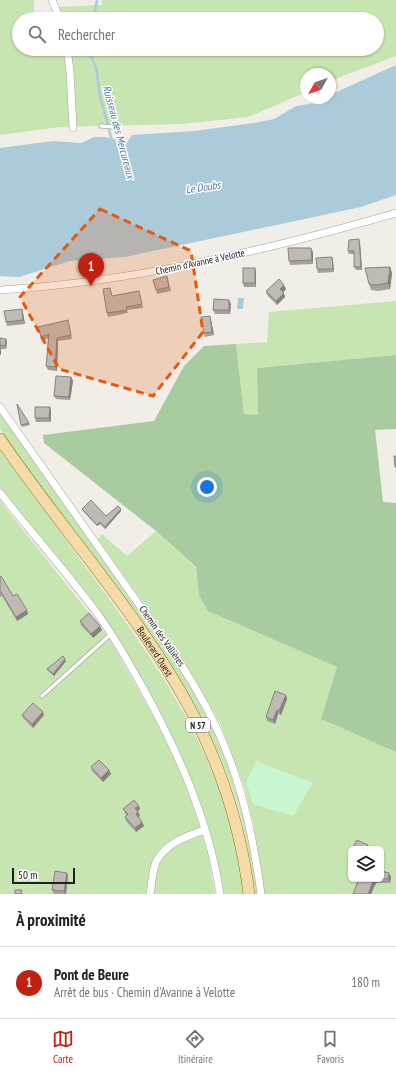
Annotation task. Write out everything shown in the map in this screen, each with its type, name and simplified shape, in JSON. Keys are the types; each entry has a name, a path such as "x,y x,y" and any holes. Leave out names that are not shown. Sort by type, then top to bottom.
{"main road":[{"name":"Boulevard Ouest","path":"0,440 149,643 189,708 214,759 231,807 240,841 249,894"}],"street":[{"path":"52,0 57,12"},
{"path":"68,56 73,128"},
{"name":"Chemin d'Avanne à Velotte","path":"0,290 137,275 247,252 396,213"},
{"name":"Chemin des Vallières","path":"0,407 178,660 204,702 224,742 243,797 254,843 261,894"},
{"path":"0,493 97,614 111,634 156,712 175,750 194,797 217,874 220,894"},
{"path":"150,894 157,861 165,851 187,836 204,830"}],"lane":[{"path":"101,126 114,127"},
{"path":"42,696 111,634"}],"highlighted area":[{"path":"100,209 191,251 203,332 153,396 59,369 20,297"}],"green space":[{"path":"0,0 34,0 34,12 12,12 12,56 384,56 384,12 59,12 57,7 102,5 102,0 396,0 396,56 336,79 336,68 300,68 300,95 248,117 182,124 60,127 0,135"},
{"path":"396,301 396,355 257,368 258,415 244,414 236,344 267,342 269,312"},
{"path":"236,344 244,414 258,415 257,368 396,355 396,429 375,430 383,502 396,503 396,752 321,719 337,667 208,611 199,595 196,567 156,531 44,443 43,435 154,421 184,366 204,346"},
{"path":"0,412 191,685 221,741 240,799 254,858 258,894 255,894 249,853 236,798 210,736 185,689 157,644 30,473 0,429"},
{"path":"0,450 147,653 192,728 210,767 226,808 237,850 243,894 224,894 209,829 188,772 157,706 114,631 0,487"},
{"path":"0,501 109,638 167,741 187,787 208,852 215,894 0,894"},
{"path":"156,531 196,568 199,595 209,611 337,667 321,719 396,752 396,894 264,894 254,826 243,783 220,723 179,654 98,539 102,534 127,556"},
{"path":"256,761 313,783 293,816 253,804 246,782"}],"water":[{"name":"Le Doubs","path":"396,65 396,195 361,207 125,257 70,261 19,277 0,276 0,148 53,141 81,143 94,137 105,137 127,142 132,135 194,131 254,123 274,119 296,106 309,104 336,104 336,92"},
{"path":"238,298 244,298 243,309 237,309"}],"building":[{"path":"359,239 361,267 354,267 354,251 348,251 349,240"},
{"path":"288,248 311,248 312,260 289,261"},
{"path":"332,257 333,269 317,269 316,258"},
{"path":"390,267 388,283 376,285 369,284 365,268"},
{"path":"243,268 255,268 255,283 243,283"},
{"path":"167,276 169,287 156,290 153,280"},
{"path":"279,279 284,285 280,289 284,293 276,301 266,291"},
{"path":"110,288 112,296 139,291 142,304 126,307 127,310 107,313 103,289"},
{"path":"214,299 229,300 229,310 213,310"},
{"path":"22,309 23,320 6,322 4,311"},
{"path":"210,316 212,332 204,333 201,317"},
{"path":"68,320 71,335 57,338 55,367 46,366 49,334 41,337 38,327"},
{"path":"0,338 6,339 5,346 0,345"},
{"path":"56,376 71,377 69,397 54,396"},
{"path":"17,404 29,423 21,425"},
{"path":"35,407 50,407 49,418 35,418"},
{"path":"394,456 396,456 396,467 395,467"},
{"path":"91,500 106,516 118,506 121,509 105,527 100,522 97,525 82,509"},
{"path":"1,576 13,596 17,594 27,610 16,617 0,592"},
{"path":"89,613 100,626 91,634 80,621"},
{"path":"63,656 65,659 53,674 47,669"},
{"path":"275,691 286,695 273,720 266,717"},
{"path":"33,703 43,712 32,724 22,715"},
{"path":"99,760 109,770 101,778 91,767"},
{"path":"134,800 139,806 135,808 138,812 136,814 142,822 135,828 125,817 128,814 123,809"},
{"path":"357,840 368,845 368,846 354,846"},
{"path":"55,871 67,873 64,891 52,890"},
{"path":"384,872 389,873 388,879 384,879"},
{"path":"358,882 373,882 368,894 353,894"},
{"path":"15,890 22,890 21,894 15,894"}],"waterway":[{"name":"Ruisseau des Mercureaux","path":"95,12 97,0"},
{"name":"Ruisseau des Mercureaux","path":"90,56 96,67 100,96 112,141"}],"place":[{"name":"Pont de Beure","path":"91,286"}]}
